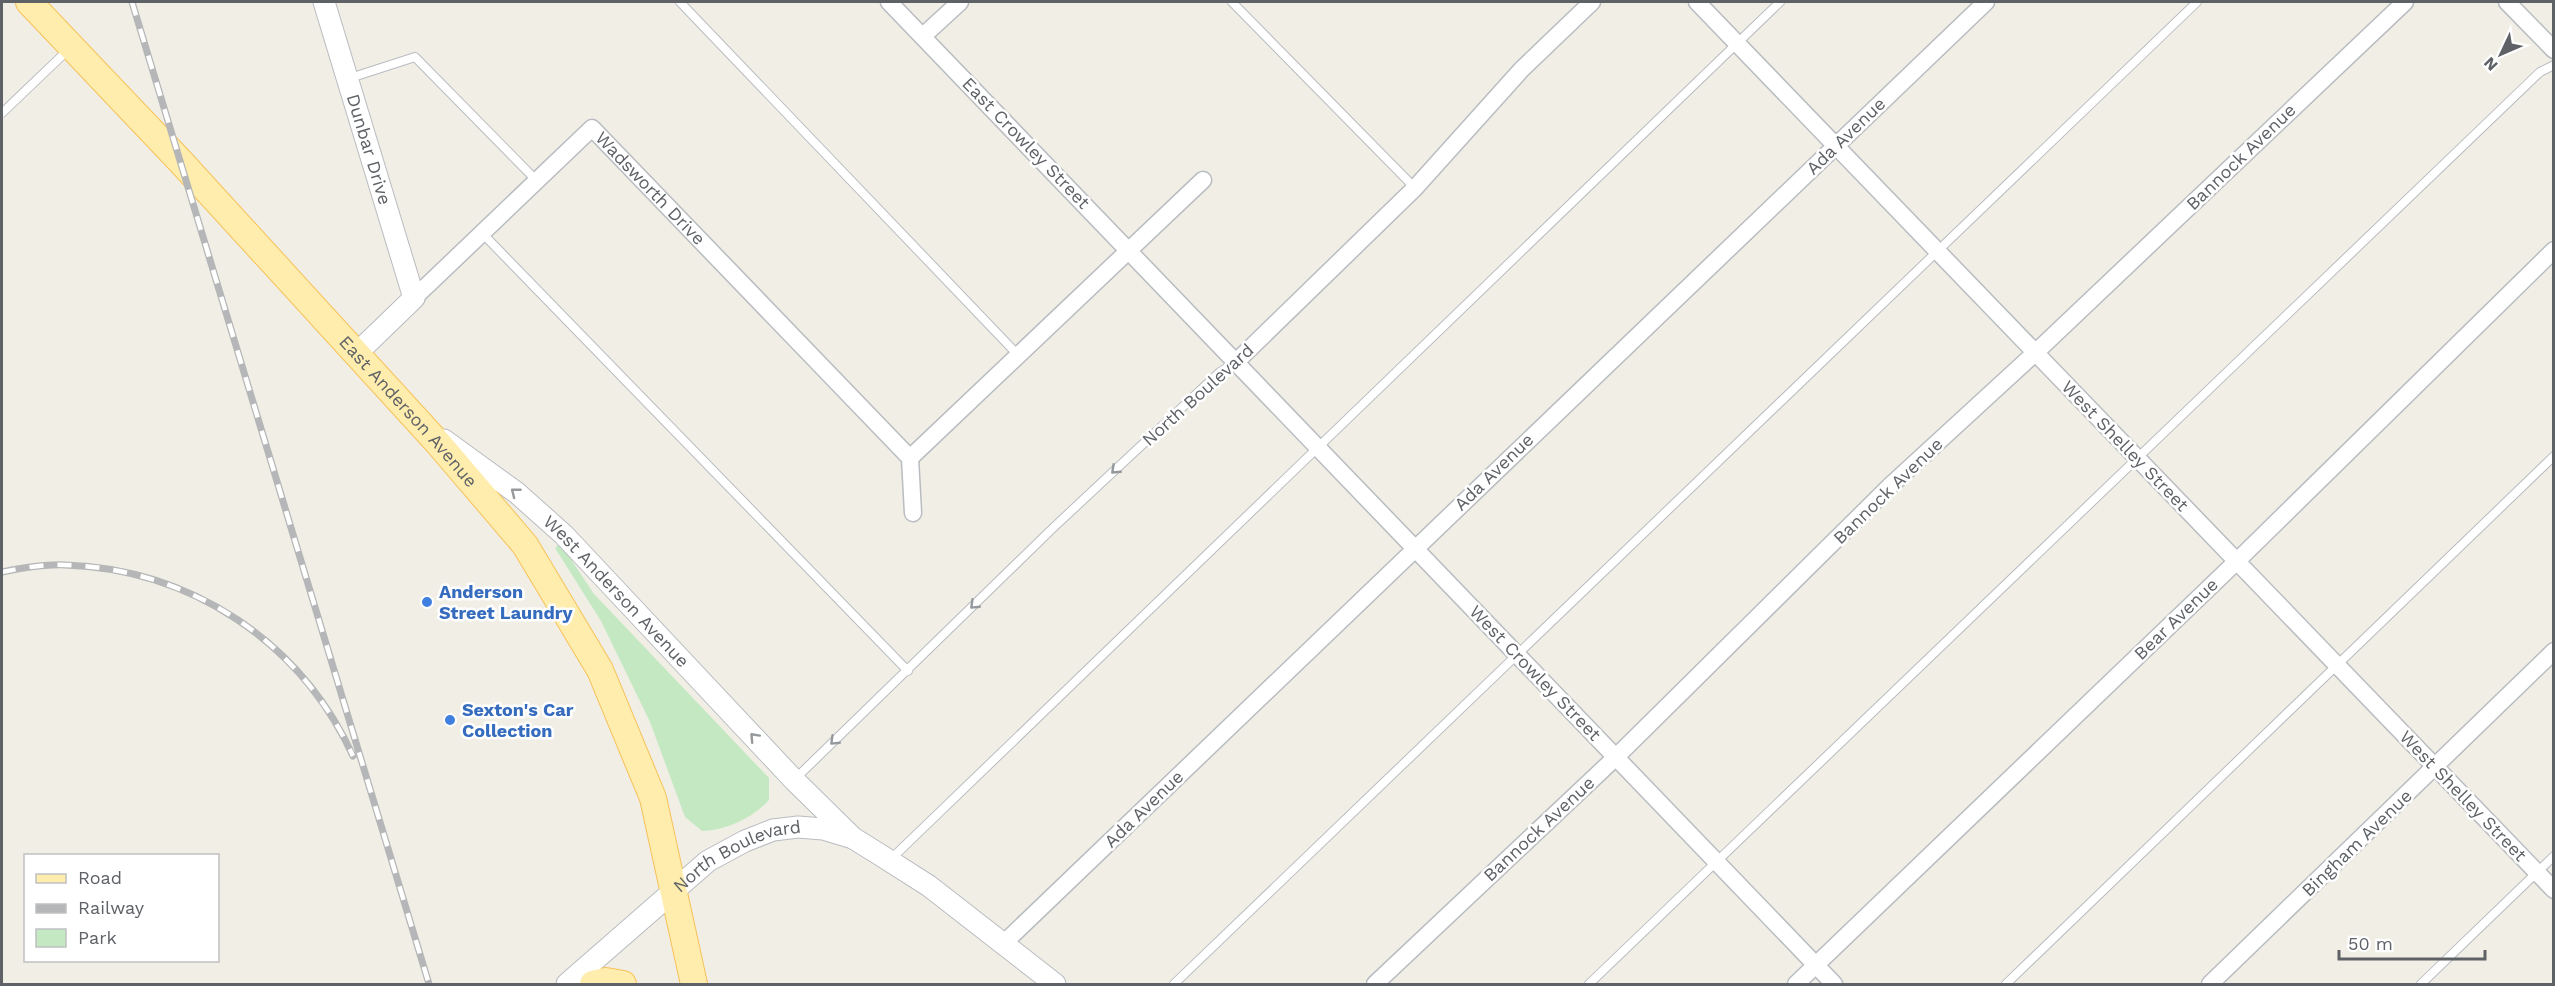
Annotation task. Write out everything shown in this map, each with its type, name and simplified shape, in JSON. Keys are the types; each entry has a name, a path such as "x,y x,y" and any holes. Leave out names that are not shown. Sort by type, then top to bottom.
{"main road":[{"name":"East Anderson Avenue","path":"30,2 181,162 419,422 525,545 600,670 653,798 694,984"},
{"path":"594,984 606,981 623,984"}],"street":[{"name":"Dunbar Drive","path":"324,2 414,298"},
{"name":"East Crowley Street","path":"889,2 1237,361"},
{"path":"923,36 960,2"},
{"name":"North Boulevard","path":"1237,361 1415,188 1521,70 1592,2"},
{"name":"West Shelley Street","path":"1697,2 2553,890"},
{"name":"Ada Avenue","path":"1004,943 1986,2"},
{"name":"Bannock Avenue","path":"1375,984 1616,757 1890,486 2035,353 2405,2"},
{"path":"2507,2 2553,50"},
{"name":"Wadsworth Drive","path":"356,355 592,128 910,458"},
{"path":"913,513 910,458 1203,180"},
{"name":"Bear Avenue","path":"1796,984 2237,561 2553,250"},
{"name":"West Crowley Street","path":"1237,361 1834,984"},
{"name":"West Anderson Avenue","path":"419,422 516,493 564,535 794,780 853,838"},
{"name":"Bingham Avenue","path":"2210,984 2553,651"},
{"name":"North Boulevard","path":"567,984 708,861 744,841 773,830 798,827 823,829 853,838 929,886 1004,943"},
{"path":"1004,943 1055,984"}],"lane":[{"path":"680,2 1020,356"},
{"path":"1232,2 1415,188"},
{"path":"889,860 1780,2"},
{"path":"1174,984 2197,2"},
{"path":"2,113 71,46"},
{"path":"347,79 415,57 537,181"},
{"path":"1589,984 2540,72 2553,64"},
{"path":"482,233 908,671"},
{"name":"North Boulevard","path":"794,780 1115,470 1220,372 1237,361"},
{"path":"2006,984 2553,456"},
{"path":"2421,984 2553,856"}],"green space":[{"path":"560,543 594,594 769,778 769,800 756,812 730,826 702,831 685,817 650,722 601,621 555,548"}],"railway":[{"path":"132,2 429,984"},
{"path":"2,572 57,565 111,570 156,580 198,597 237,619 272,647 304,679 331,715 353,756"}],"place":[{"name":"Anderson Street Laundry","path":"427,602"},
{"name":"Sexton's Car Collection","path":"450,720"}]}
